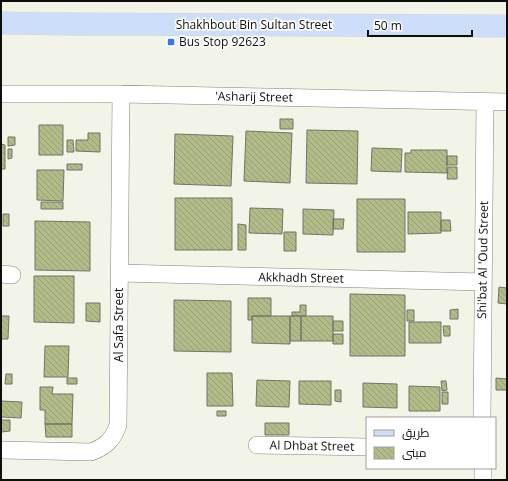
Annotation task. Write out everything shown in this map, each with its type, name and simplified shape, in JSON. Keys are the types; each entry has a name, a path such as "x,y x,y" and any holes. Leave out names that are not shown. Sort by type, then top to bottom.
{"main road":[{"name":"Shakhbout Bin Sultan Street","path":"1,23 507,26"}],"street":[{"name":"'Asharij Street","path":"1,94 121,94 507,102"},
{"name":"Al Safa Street","path":"1,450 91,452 106,446 116,433 119,417 121,94"},
{"name":"Shi'bat Al 'Oud Street","path":"482,417 485,102"},
{"name":"Akkhadh Street","path":"119,273 483,282"},
{"name":"Al Dhbat Street","path":"257,445 366,448"},
{"path":"482,469 483,480"}],"building":[{"path":"280,119 293,119 293,129 280,129"},
{"path":"39,125 63,125 63,155 39,155"},
{"path":"307,130 358,131 357,184 306,183"},
{"path":"246,131 292,133 290,183 244,181"},
{"path":"88,133 100,133 100,152 76,151 76,140 88,140"},
{"path":"175,134 233,136 231,186 174,184"},
{"path":"8,137 15,137 15,145 8,146"},
{"path":"67,140 73,140 74,152 67,152"},
{"path":"1,144 5,145 5,169 1,169"},
{"path":"372,148 402,149 401,172 371,171"},
{"path":"8,149 12,149 12,158 8,159"},
{"path":"411,150 447,150 447,173 405,172 405,153 411,153"},
{"path":"447,156 457,156 457,165 447,165"},
{"path":"67,164 82,164 82,170 67,170"},
{"path":"448,167 457,167 457,179 447,179"},
{"path":"37,170 64,170 63,201 37,200"},
{"path":"175,198 232,198 232,250 175,250"},
{"path":"357,199 405,199 405,252 357,252"},
{"path":"41,202 63,202 63,209 41,209"},
{"path":"250,208 283,209 282,234 249,233"},
{"path":"303,209 334,210 333,235 303,234"},
{"path":"408,212 441,212 441,233 408,234"},
{"path":"3,214 9,214 9,226 3,226"},
{"path":"333,219 344,219 343,229 333,229"},
{"path":"441,220 450,220 451,231 441,231"},
{"path":"35,221 90,222 90,271 35,270"},
{"path":"238,224 246,225 246,250 238,250"},
{"path":"284,232 296,232 296,251 284,251"},
{"path":"34,276 74,276 74,323 34,322"},
{"path":"499,287 507,288 507,304 498,303"},
{"path":"350,294 405,295 405,356 350,356"},
{"path":"248,298 271,298 271,316 252,316 252,320 248,320"},
{"path":"174,300 231,301 231,352 174,351"},
{"path":"86,303 100,303 100,322 86,321"},
{"path":"300,305 306,305 306,316 292,316 292,312 300,312"},
{"path":"458,309 458,319 450,319 450,310"},
{"path":"407,310 414,310 414,321 407,321"},
{"path":"1,316 9,316 8,339 1,339"},
{"path":"252,316 290,316 290,344 252,343"},
{"path":"290,316 301,316 301,341 290,341"},
{"path":"301,316 333,316 333,341 301,341"},
{"path":"333,321 343,321 343,331 333,331"},
{"path":"409,322 441,322 441,343 409,343"},
{"path":"443,326 450,326 450,336 444,336"},
{"path":"333,334 343,334 343,344 333,344"},
{"path":"45,346 69,346 68,377 44,377"},
{"path":"207,373 232,373 233,406 207,406"},
{"path":"6,374 12,374 12,384 5,384"},
{"path":"67,378 77,378 77,384 67,384"},
{"path":"496,378 507,379 507,390 496,390"},
{"path":"257,380 290,381 289,407 256,406"},
{"path":"299,381 331,381 331,405 299,404"},
{"path":"441,381 446,381 447,390 442,391"},
{"path":"363,383 397,384 397,408 363,407"},
{"path":"409,386 440,387 440,411 409,411"},
{"path":"40,387 53,387 52,394 73,394 72,424 45,424 45,410 40,410"},
{"path":"335,390 341,390 341,402 335,401"},
{"path":"442,392 448,392 448,404 442,404"},
{"path":"1,401 22,402 21,418 1,417"},
{"path":"217,411 226,411 226,416 217,416"},
{"path":"1,420 10,420 10,431 1,432"},
{"path":"265,423 289,423 289,435 265,435"},
{"path":"45,424 72,424 72,437 46,437"}],"place":[{"name":"Bus Stop 92623","path":"171,42"}]}
